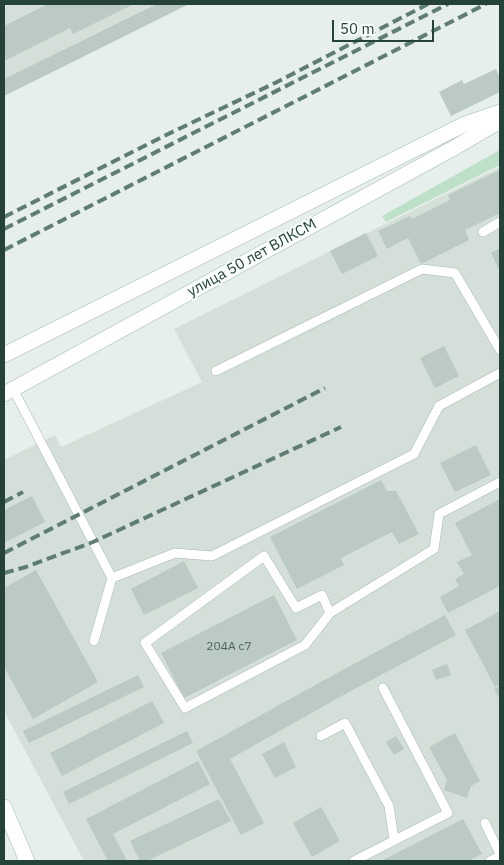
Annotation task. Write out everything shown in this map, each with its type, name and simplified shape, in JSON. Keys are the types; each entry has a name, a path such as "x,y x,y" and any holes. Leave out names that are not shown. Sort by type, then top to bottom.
{"street":[{"path":"4,355 464,124 500,112"},
{"name":"улица 50 лет ВЛКСМ","path":"8,392 500,121"},
{"path":"4,807 27,861"}],"lane":[{"path":"482,232 500,222"},
{"path":"216,371 422,268 455,273 500,350"},
{"path":"112,578 175,553 212,556 414,454 439,406 500,373"},
{"path":"8,392 112,578 94,641"},
{"path":"330,613 322,595 296,608 264,556 145,643 185,708 305,644 330,613 434,549 439,514 500,482"},
{"path":"354,861 448,813 383,688"},
{"path":"321,736 346,723 389,806 394,839"},
{"path":"485,823 500,855 490,861"}],"shaded area":[{"path":"10,4 189,4 4,96 4,7"},
{"path":"500,167 500,861 84,861 4,711 4,460 55,435 61,447 202,382 174,329"}],"green space":[{"path":"500,150 500,165 386,222 382,216"}],"building":[{"path":"48,4 134,4 73,34 70,28 4,61 4,26"},
{"path":"157,4 189,4 4,96 4,79"},
{"path":"496,69 500,78 500,92 451,116 439,92 462,80 464,84"},
{"path":"500,170 500,213 465,230 469,240 421,264 408,238 387,249 378,231 410,216 412,219 450,200 448,195"},
{"path":"366,233 378,256 342,274 330,251"},
{"path":"500,248 500,272 491,253"},
{"path":"444,346 459,376 435,388 420,358"},
{"path":"476,445 491,475 455,492 440,463"},
{"path":"381,480 387,491 396,491 419,534 399,544 392,532 341,558 344,565 297,589 270,537"},
{"path":"32,496 45,522 4,543 4,510"},
{"path":"500,499 500,586 448,613 440,597 459,586 455,579 464,574 457,562 472,555 455,523"},
{"path":"184,561 198,588 144,615 131,589"},
{"path":"36,570 98,682 33,719 4,667 4,588"},
{"path":"274,595 297,640 184,698 161,653"},
{"path":"500,611 500,684 495,687 465,630"},
{"path":"445,615 456,635 347,693 230,759 264,823 241,835 196,751"},
{"path":"447,664 451,675 436,680 432,670"},
{"path":"138,675 144,687 29,743 23,731"},
{"path":"500,686 500,700 494,689"},
{"path":"152,701 164,723 62,776 50,753"},
{"path":"187,731 193,743 69,804 63,792"},
{"path":"455,733 480,781 471,786 467,798 444,790 447,780 429,747"},
{"path":"396,736 404,749 394,755 386,742"},
{"path":"284,742 296,767 275,778 262,754"},
{"path":"198,761 210,784 113,834 127,861 108,861 86,819"},
{"path":"219,799 231,821 147,861 140,861 130,841"},
{"path":"321,807 340,841 312,857 293,823"},
{"path":"463,819 482,854 468,861 381,861"}],"railway":[{"path":"4,217 164,136 277,82 428,4"},
{"path":"4,229 448,4"},
{"path":"4,250 486,4"},
{"path":"4,553 325,388"},
{"path":"4,573 26,567 93,542 341,427"},
{"path":"4,502 23,492"}]}
